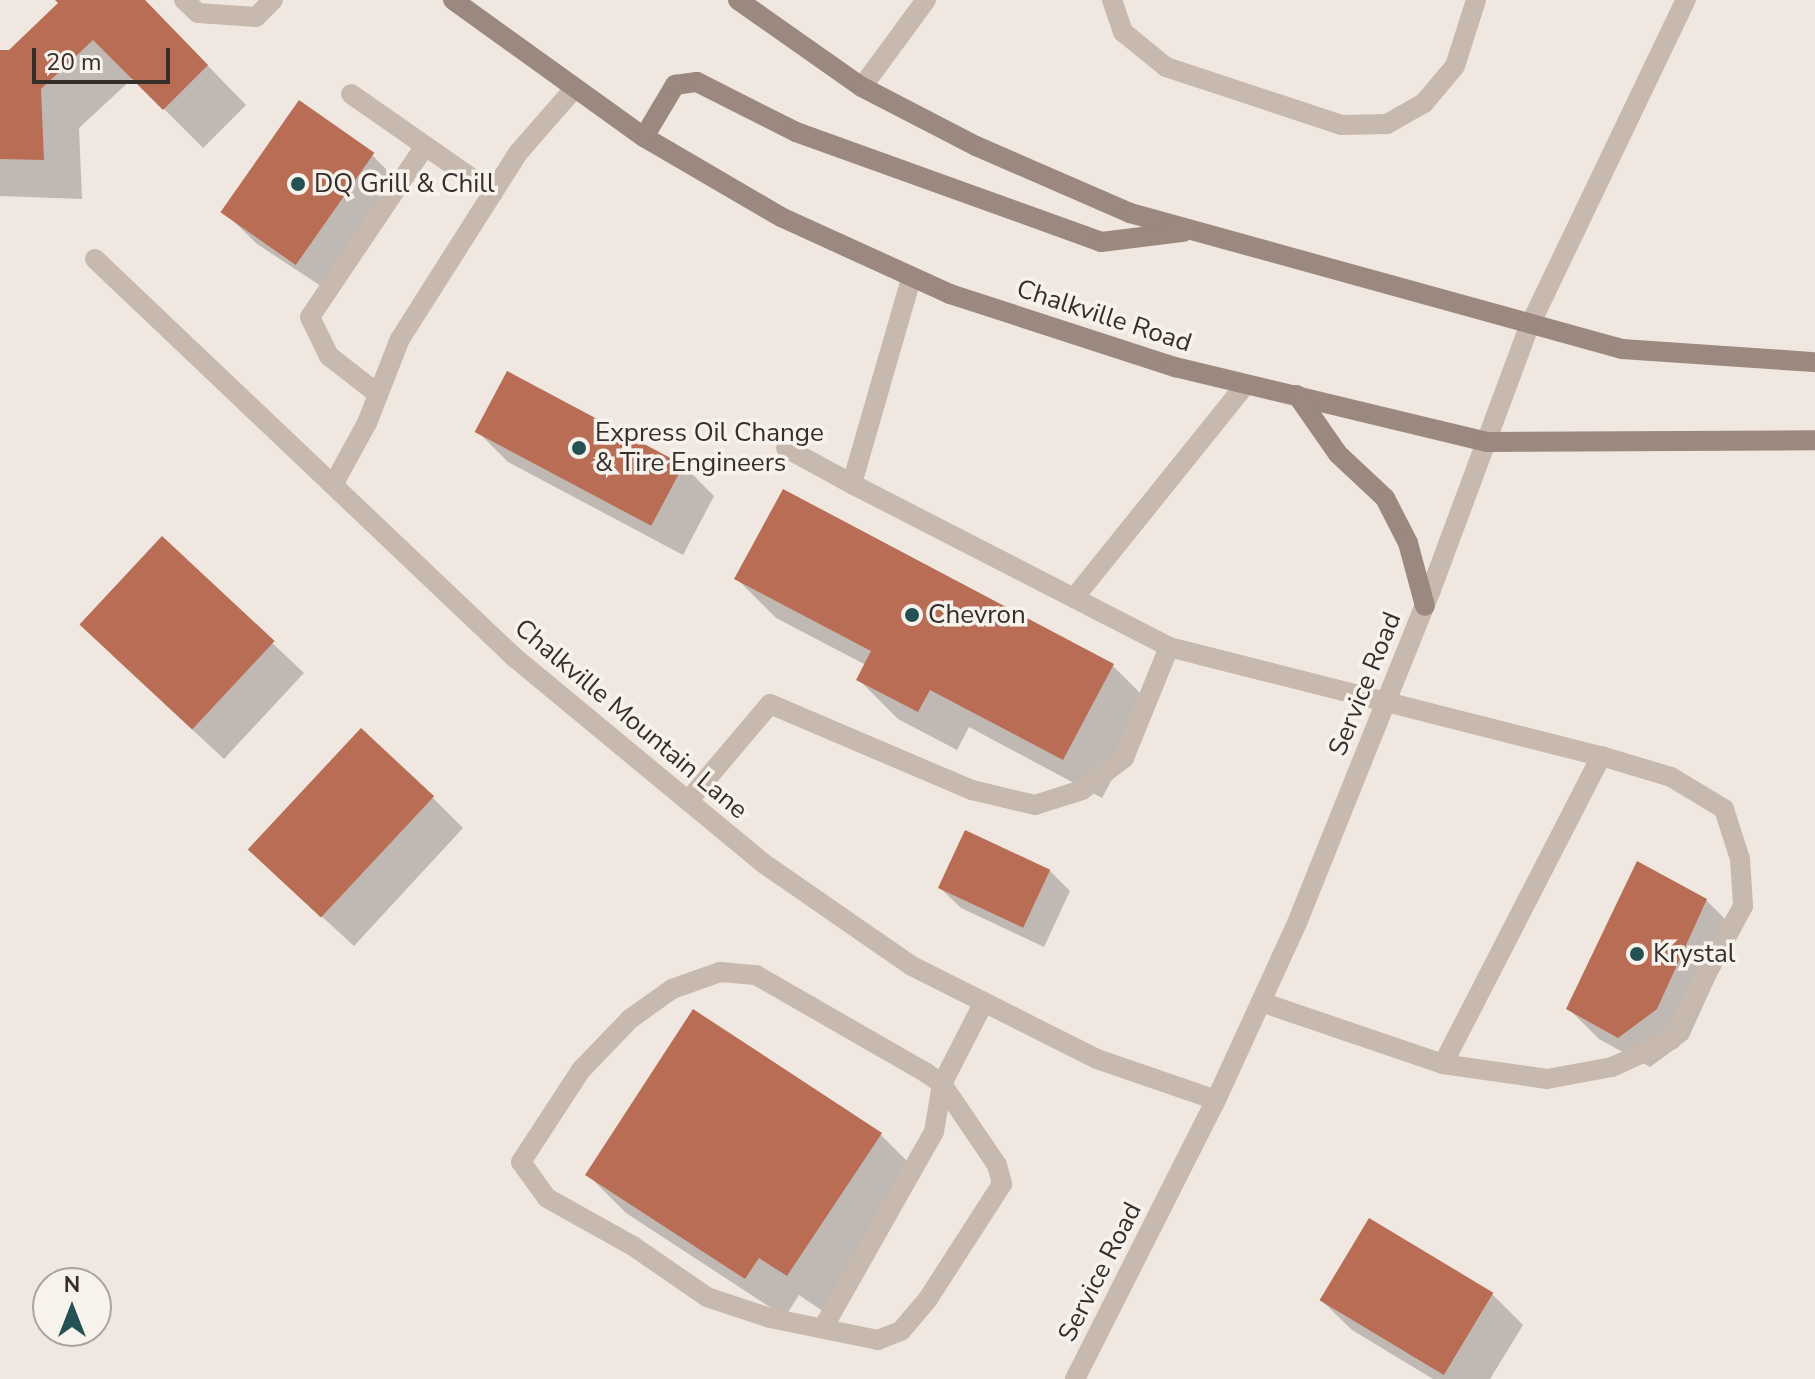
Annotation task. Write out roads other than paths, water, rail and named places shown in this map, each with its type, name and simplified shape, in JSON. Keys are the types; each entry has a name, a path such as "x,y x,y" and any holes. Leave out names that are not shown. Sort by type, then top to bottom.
{"main road":[{"name":"Chalkville Road","path":"453,0 573,90 644,137 781,217 911,279 1175,367 1487,442 1815,440"},
{"path":"738,0 862,87 976,146 1116,207 1529,327 1622,349 1815,362"},
{"path":"644,137 675,85 697,82 796,132 1101,242 1191,231"},
{"path":"1297,395 1338,454 1385,498 1408,543 1425,606"}],"street":[{"path":"184,0 198,13 256,17 273,0"},
{"path":"862,87 926,0"},
{"path":"1112,0 1123,32 1166,67 1341,125 1387,124 1424,103 1455,66 1476,0"},
{"name":"Service Road","path":"1075,1379 1216,1100 1261,1002 1425,606 1529,327 1686,0"},
{"path":"333,485 378,394 400,339 518,153 573,90"},
{"path":"351,94 423,149 493,193"},
{"path":"378,394 329,356 310,317 423,149"},
{"name":"Chalkville Mountain Lane","path":"95,259 514,657 763,863 912,966 1097,1059 1216,1100"},
{"path":"852,484 911,279"},
{"path":"1074,598 1245,385"},
{"path":"786,448 1169,647 1385,704 1601,756 1671,777 1724,809 1740,859 1743,906 1671,1040 1612,1067 1547,1079 1443,1064 1261,1002"},
{"path":"688,801 770,704 972,790 1035,805 1082,790 1124,758 1169,647"},
{"path":"1443,1064 1601,756"},
{"path":"720,972 756,975 942,1084 997,1165 1002,1184 928,1299 901,1331 878,1340 770,1318 707,1297 633,1246 547,1198 521,1162 581,1070 630,1019 672,989 720,972"},
{"path":"823,1328 934,1132 942,1084 984,1002"}],"place":[{"name":"DQ Grill & Chill","path":"298,184"},
{"name":"Express Oil Change & Tire Engineers","path":"579,448"},
{"name":"Chevron","path":"912,615"},
{"name":"Krystal","path":"1637,954"}]}
